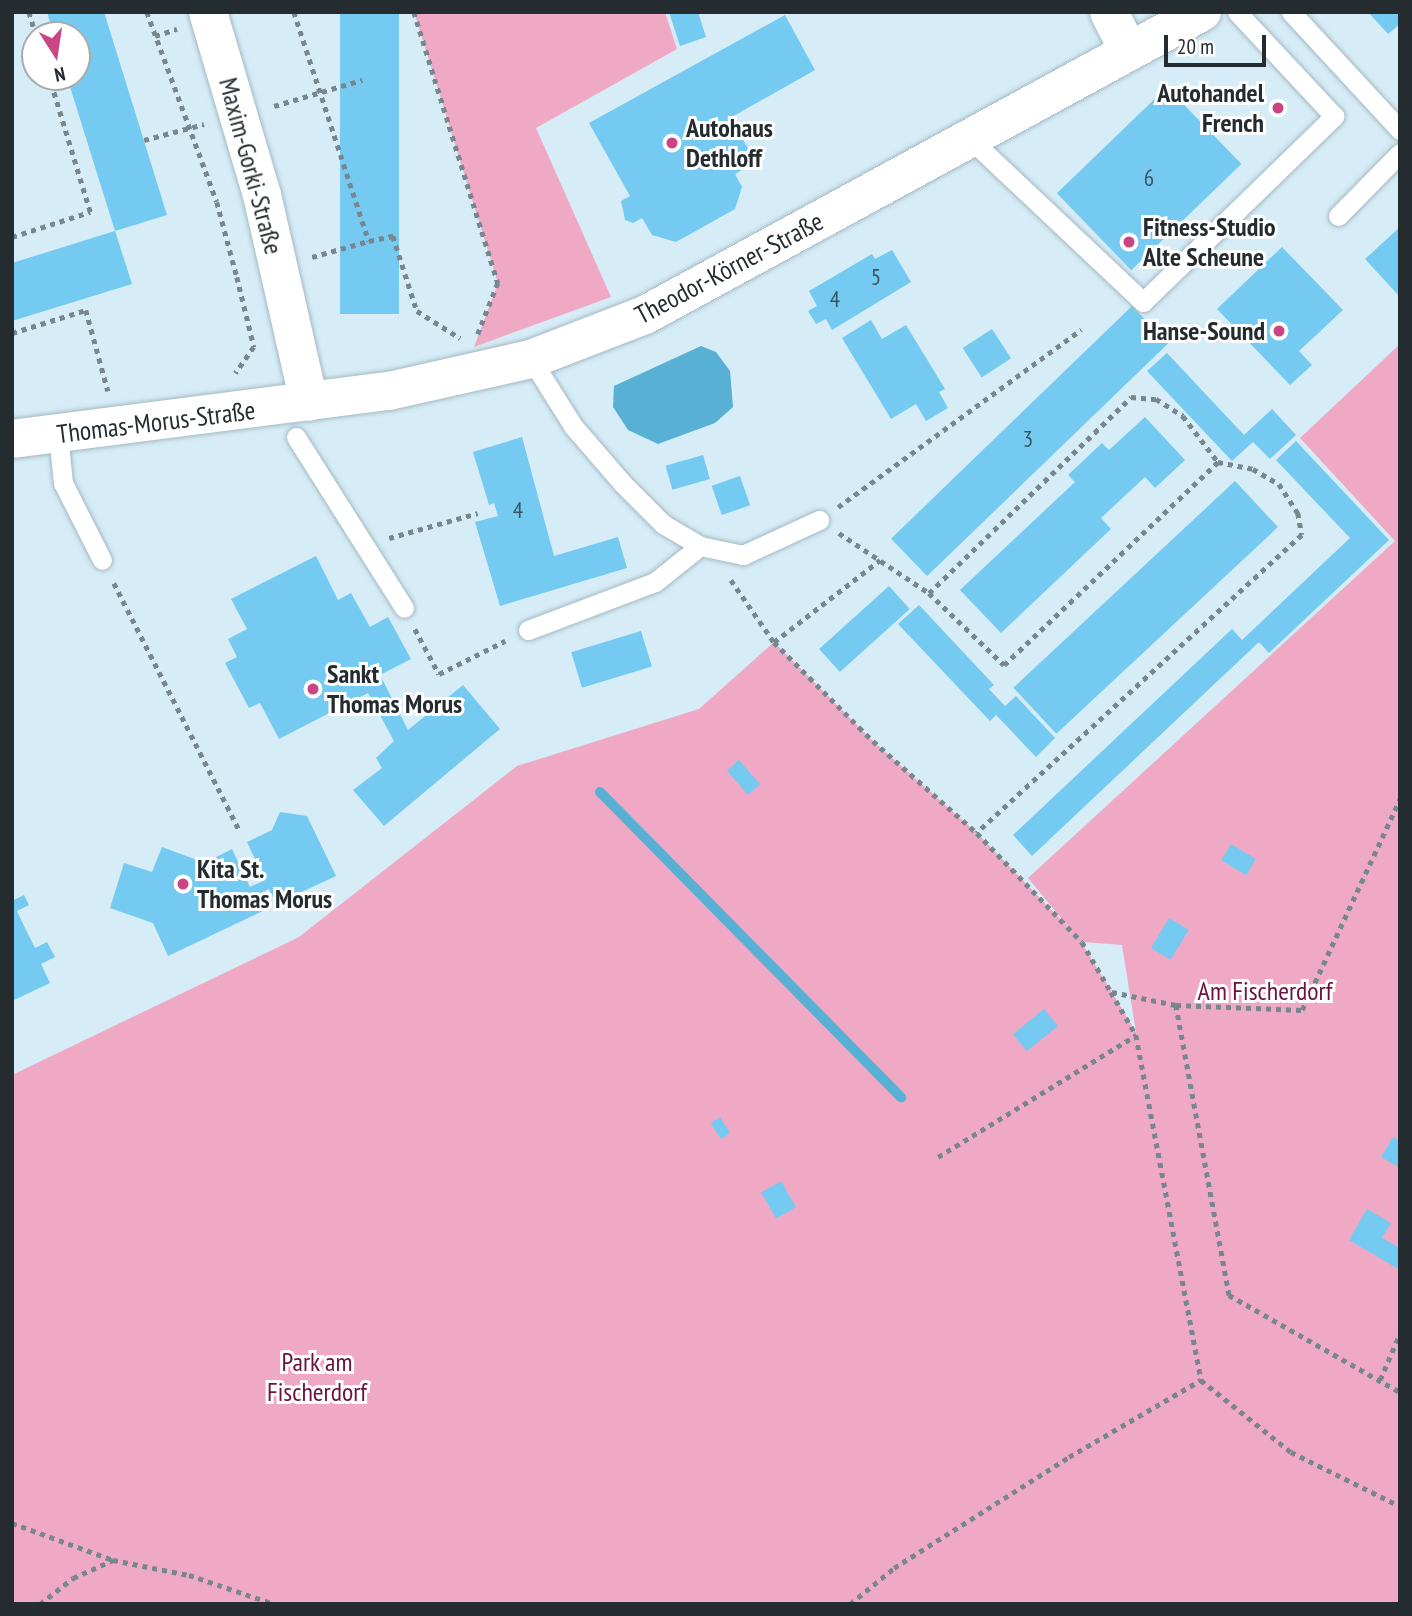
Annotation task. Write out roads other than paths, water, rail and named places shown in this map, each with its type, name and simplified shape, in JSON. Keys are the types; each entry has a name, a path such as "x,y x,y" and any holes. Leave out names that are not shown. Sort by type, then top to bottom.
{"street":[{"name":"Maxim-Gorki-Straße","path":"208,12 268,219 288,321 284,338 299,412"},
{"path":"1108,12 1128,50"},
{"name":"Theodor-Körner-Straße","path":"299,412 455,379 531,359 654,310 967,136 1202,12"},
{"name":"Thomas-Morus-Straße","path":"12,439 115,426 299,412"}],"lane":[{"path":"967,136 1143,302 1334,116 1237,12"},
{"path":"1291,12 1400,131"},
{"path":"1338,216 1400,153"},
{"path":"531,359 573,426 623,484 663,524 700,546 743,555 819,520"},
{"path":"299,412 404,608"},
{"path":"58,434 63,483 102,560"},
{"path":"528,630 655,582 700,546"}],"water":[{"path":"701,346 716,352 730,371 733,407 715,423 658,444 628,430 613,407 614,386"}],"waterway":[{"path":"600,792 901,1097"}],"place":[{"name":"Autohandel French","path":"1278,108"},
{"name":"Autohaus Dethloff","path":"672,143"},
{"name":"Fitness-Studio Alte Scheune","path":"1129,242"},
{"name":"Hanse-Sound","path":"1279,331"},
{"name":"Sankt Thomas Morus","path":"313,689"},
{"name":"Kita St. Thomas Morus","path":"183,884"}],"park label":[{"name":"Am Fischerdorf","path":"1265,991"},
{"name":"Park am Fischerdorf","path":"317,1377"}]}
